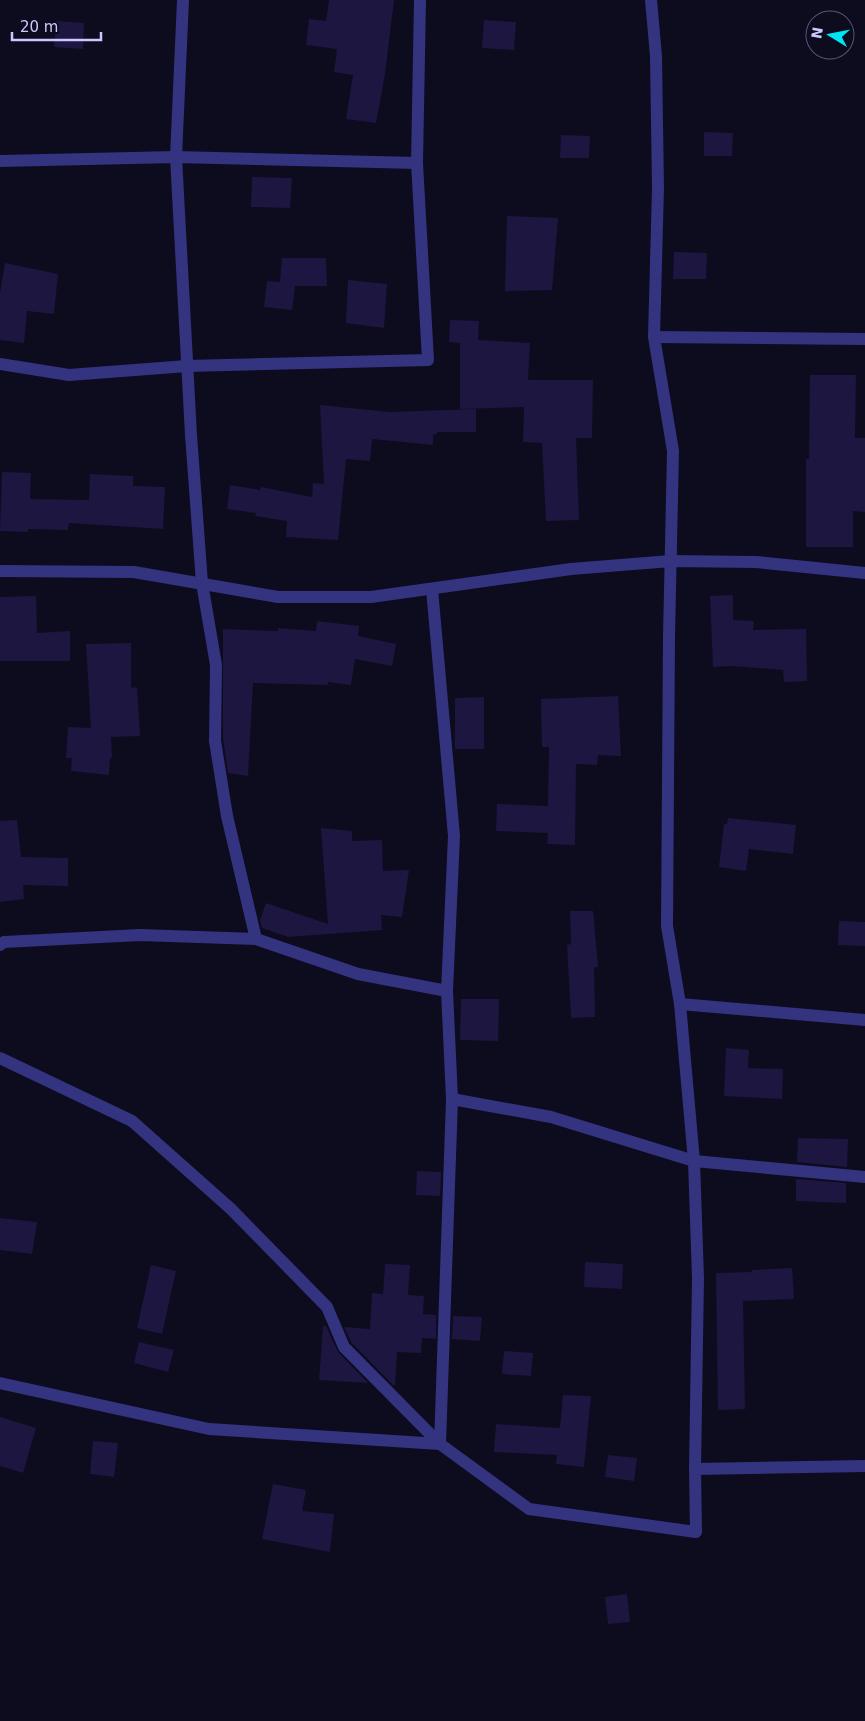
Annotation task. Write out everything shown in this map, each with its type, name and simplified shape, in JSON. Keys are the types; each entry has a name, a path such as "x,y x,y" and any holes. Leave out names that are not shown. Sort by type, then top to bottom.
{"street":[{"path":"183,0 176,157 187,366 202,583 216,665 215,741 227,816 256,939"},
{"path":"0,364 69,375 187,366 428,360 417,163 420,0"},
{"path":"0,1058 132,1122 154,1140 231,1209 327,1307 344,1347 440,1444 529,1509 696,1532 698,1278 694,1161 680,1004 667,926 669,637 673,451 654,337 658,188 656,56 651,0"},
{"path":"0,161 176,157 417,163"},
{"path":"654,337 865,339"},
{"path":"0,571 134,572 278,597 372,597 570,569 671,561 756,562 865,573"},
{"path":"432,589 454,836 447,991 452,1100 440,1444"},
{"path":"0,945 4,942 140,935 256,939 358,974 447,991"},
{"path":"680,1004 865,1020"},
{"path":"452,1100 551,1117 694,1161 865,1178"},
{"path":"0,1382 209,1429 440,1444"},
{"path":"695,1469 865,1466"}],"building":[{"path":"329,0 394,0 385,74 376,123 346,119 353,75 334,72 337,49 306,45 309,19 326,21"},
{"path":"484,20 516,22 514,50 482,48"},
{"path":"56,21 84,23 83,49 54,47"},
{"path":"704,132 733,133 732,156 704,156"},
{"path":"561,135 590,136 589,158 560,158"},
{"path":"252,177 292,178 290,208 251,207"},
{"path":"507,216 558,218 552,290 505,291"},
{"path":"674,252 707,253 706,279 673,279"},
{"path":"282,258 326,258 327,286 295,286 292,310 264,307 267,281 280,282"},
{"path":"5,263 58,274 54,314 27,311 24,343 0,340 0,293"},
{"path":"348,280 387,284 384,328 346,323"},
{"path":"450,320 479,321 478,340 530,343 528,380 593,380 592,438 576,438 579,520 546,521 542,443 523,442 524,407 460,409 460,343 449,342"},
{"path":"810,375 856,375 855,438 865,438 865,512 853,511 853,547 806,547 806,459 809,459"},
{"path":"320,405 390,412 476,409 476,432 437,432 437,434 433,434 433,445 372,439 370,461 346,459 338,540 286,537 287,521 255,516 256,513 227,509 230,485 260,490 261,487 312,497 313,483 324,484"},
{"path":"2,472 31,473 30,499 89,500 90,474 133,476 133,486 165,487 163,529 69,523 68,530 28,529 28,532 0,531"},
{"path":"733,595 733,620 754,621 753,630 806,629 807,681 784,682 783,670 733,666 713,667 710,596"},
{"path":"36,596 37,633 70,631 70,661 0,661 0,597"},
{"path":"317,621 359,626 358,636 396,644 392,666 355,659 351,685 328,682 328,685 253,683 248,776 228,773 223,738 223,629 278,631 278,628 316,631"},
{"path":"131,643 131,688 137,687 140,736 111,737 112,758 110,758 109,775 71,771 72,758 66,758 68,727 91,728 86,644"},
{"path":"618,696 621,756 598,755 597,765 576,764 575,845 547,844 548,833 496,831 497,804 548,806 549,747 542,747 541,699"},
{"path":"484,697 484,749 455,749 455,698"},
{"path":"728,818 796,825 793,854 749,849 746,871 719,867 724,824 727,824"},
{"path":"17,820 21,857 68,858 68,886 23,885 24,899 0,902 0,821"},
{"path":"321,828 352,831 352,841 382,840 383,871 409,870 402,917 381,915 382,930 288,937 262,928 260,920 266,903 328,924"},
{"path":"570,911 593,911 598,967 594,967 595,1017 572,1018 571,1016 567,945 571,944"},
{"path":"839,921 865,922 865,946 838,945"},
{"path":"461,999 499,999 498,1041 460,1040"},
{"path":"726,1048 749,1050 748,1068 783,1069 782,1099 724,1096"},
{"path":"798,1138 848,1139 847,1167 797,1162"},
{"path":"417,1171 441,1172 440,1196 416,1195"},
{"path":"796,1179 846,1183 846,1203 796,1201"},
{"path":"0,1218 37,1222 32,1254 0,1250"},
{"path":"585,1262 623,1264 622,1289 584,1287"},
{"path":"385,1264 410,1265 408,1295 424,1296 423,1314 436,1315 436,1339 422,1338 421,1353 397,1352 395,1385 351,1342 344,1327 370,1329 372,1293 383,1294"},
{"path":"151,1265 176,1271 162,1334 137,1328"},
{"path":"792,1268 794,1299 743,1301 745,1409 718,1410 716,1273"},
{"path":"453,1316 482,1317 480,1341 452,1339"},
{"path":"323,1326 326,1326 338,1352 368,1383 319,1380"},
{"path":"139,1342 174,1350 168,1372 134,1363"},
{"path":"504,1351 533,1353 531,1376 502,1374"},
{"path":"563,1395 591,1396 584,1467 556,1464 557,1455 494,1452 496,1424 560,1428"},
{"path":"0,1417 36,1428 23,1473 0,1466"},
{"path":"93,1441 118,1443 114,1477 90,1474"},
{"path":"608,1455 637,1458 634,1481 605,1477"},
{"path":"273,1484 306,1490 302,1511 334,1514 330,1552 262,1539"},
{"path":"627,1594 630,1622 608,1624 605,1597"}]}
